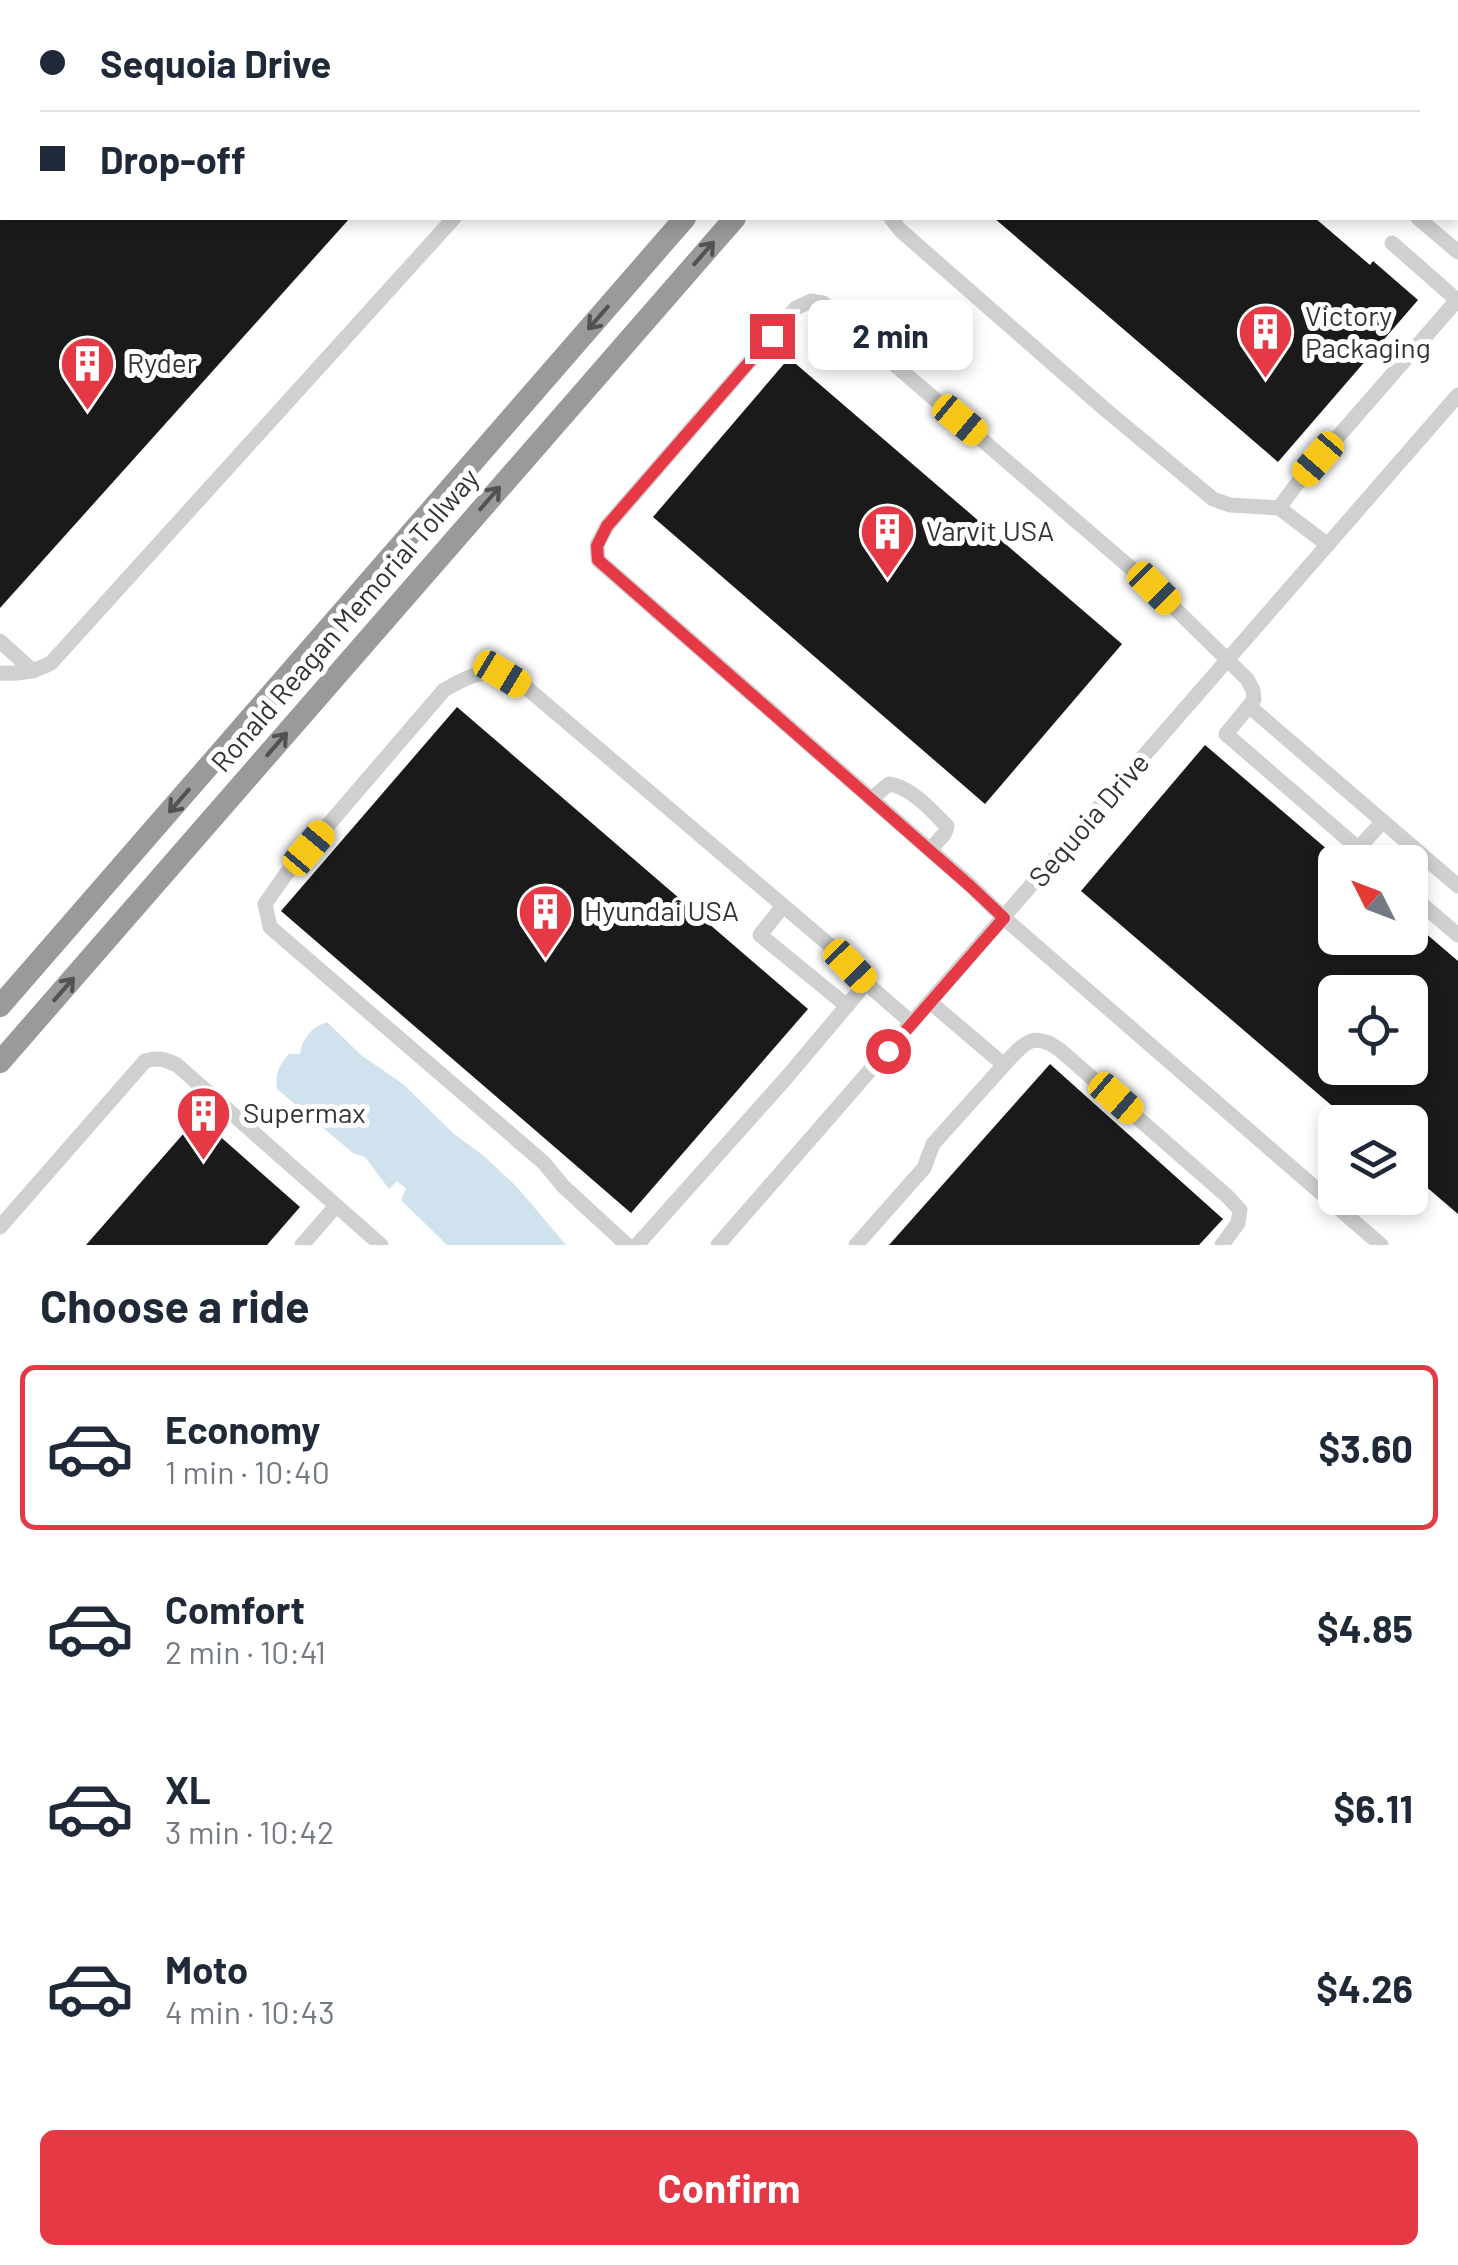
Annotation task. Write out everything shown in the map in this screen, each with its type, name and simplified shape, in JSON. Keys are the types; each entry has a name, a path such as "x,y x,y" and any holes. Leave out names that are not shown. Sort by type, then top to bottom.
{"highway":[{"name":"Ronald Reagan Memorial Tollway","path":"0,1006 683,220"},
{"name":"Ronald Reagan Memorial Tollway","path":"0,1062 733,220"}],"street":[{"path":"0,673 20,674 51,662 452,220"},
{"path":"892,220 1107,411 1214,498 1230,505 1280,508 1328,545"},
{"path":"1420,220 1458,252"},
{"path":"1280,508 1458,300 1392,243"},
{"path":"1353,845 1226,734 1250,707 1254,695 1250,684 1154,588 823,303 810,301 796,308 607,526 597,546 598,560 1381,1245"},
{"name":"Sequoia Drive","path":"718,1245 1458,394"},
{"path":"1444,411 1458,424"},
{"path":"0,642 32,671"},
{"path":"626,1245 544,1163 270,927 266,904 286,874 444,690 472,674 502,674 528,690 832,948 912,1023"},
{"path":"1250,707 1458,886"},
{"path":"871,799 889,784 901,786 934,813 947,826 930,850"},
{"path":"1361,845 1382,821"},
{"path":"782,906 760,934 847,1006"},
{"path":"1428,910 1458,936"},
{"path":"637,1245 866,983"},
{"path":"930,1002 1004,1065"},
{"path":"856,1245 924,1168 932,1144 1020,1047 1034,1039 1047,1040 1060,1050 1240,1210 1238,1223 1222,1245"},
{"path":"0,1227 145,1062 154,1058 178,1065 381,1245"},
{"path":"302,1245 336,1206"}],"water":[{"path":"327,1022 361,1055 403,1084 453,1133 484,1156 517,1187 566,1245 447,1245 401,1200 406,1189 397,1181 389,1189 365,1157 353,1153 277,1089 280,1066 289,1054 300,1054 309,1034"}],"building":[{"name":"Ryder","path":"0,220 348,220 0,608"},
{"name":"Victory Packaging","path":"996,220 1317,220 1370,265 1373,261 1418,300 1278,462"},
{"name":"Varvit USA","path":"789,358 1122,644 985,804 653,517"},
{"name":"Hyundai USA","path":"457,707 808,1009 631,1213 281,911"},
{"path":"1205,745 1322,845 1318,845 1318,955 1428,955 1428,935 1458,961 1458,1214 1428,1188 1428,1105 1331,1105 1081,891"},
{"path":"1050,1064 1223,1219 1199,1245 889,1245"},
{"name":"Supermax","path":"198,1117 300,1207 267,1245 86,1245"}],"place":[{"name":"Victory Packaging","path":"1266,381"},
{"name":"Ryder","path":"88,412"},
{"name":"Varvit USA","path":"887,580"},
{"name":"Hyundai USA","path":"545,960"},
{"name":"Supermax","path":"204,1162"}],"route":[{"path":"772,336 607,526 597,546 598,560 1004,918 888,1051"}]}
